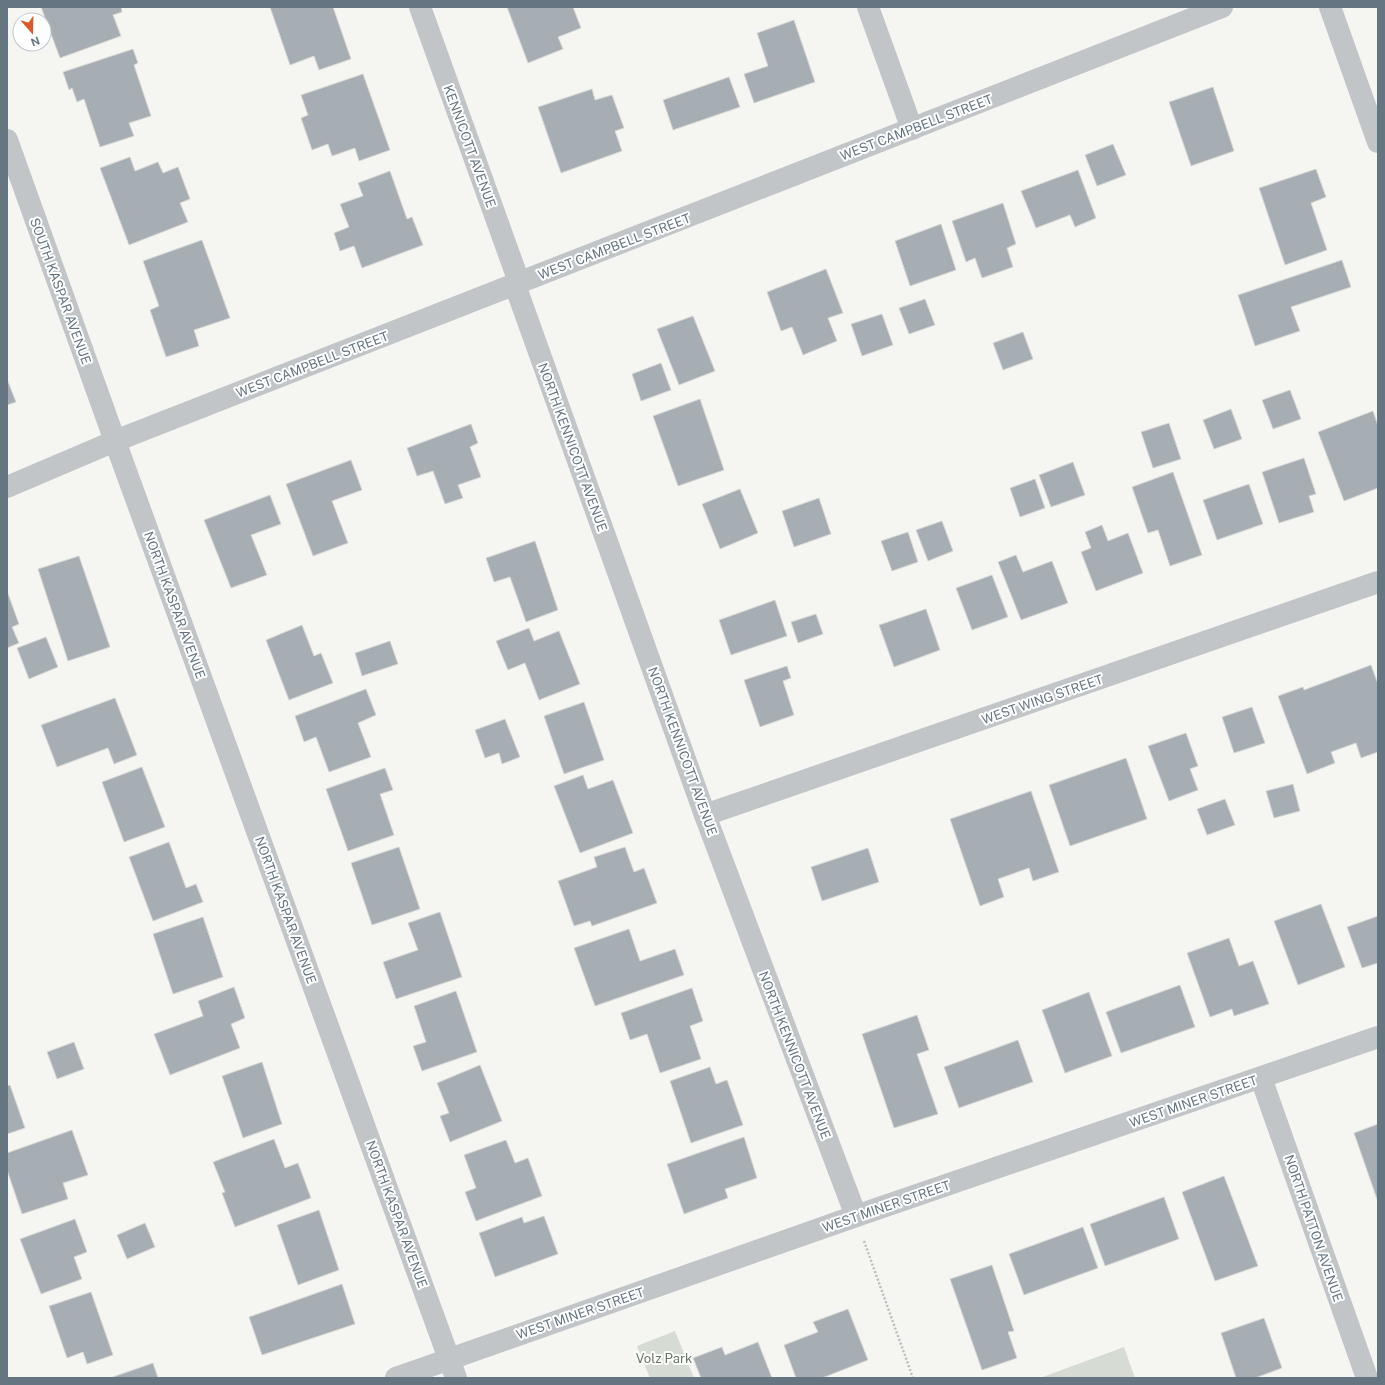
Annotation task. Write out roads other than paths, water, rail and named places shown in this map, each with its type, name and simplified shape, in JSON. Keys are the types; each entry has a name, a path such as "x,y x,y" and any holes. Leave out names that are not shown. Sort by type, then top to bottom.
{"street":[{"name":"KENNICOTT AVENUE","path":"420,7 518,279 515,285"},
{"path":"868,7 912,129"},
{"name":"WEST CAMPBELL STREET","path":"7,487 115,441 1222,7"},
{"path":"1330,7 1378,142"},
{"name":"SOUTH KASPAR AVENUE","path":"7,140 115,441"},
{"name":"NORTH KENNICOTT AVENUE","path":"515,285 705,815 856,1216"},
{"name":"NORTH KASPAR AVENUE","path":"115,441 453,1368"},
{"name":"WEST WING STREET","path":"705,815 1378,582"},
{"name":"WEST MINER STREET","path":"396,1378 453,1368 856,1216 1378,1037"},
{"name":"NORTH PATTON AVENUE","path":"1261,1078 1367,1378"}],"park label":[{"name":"Volz Park","path":"664,1358"}]}
